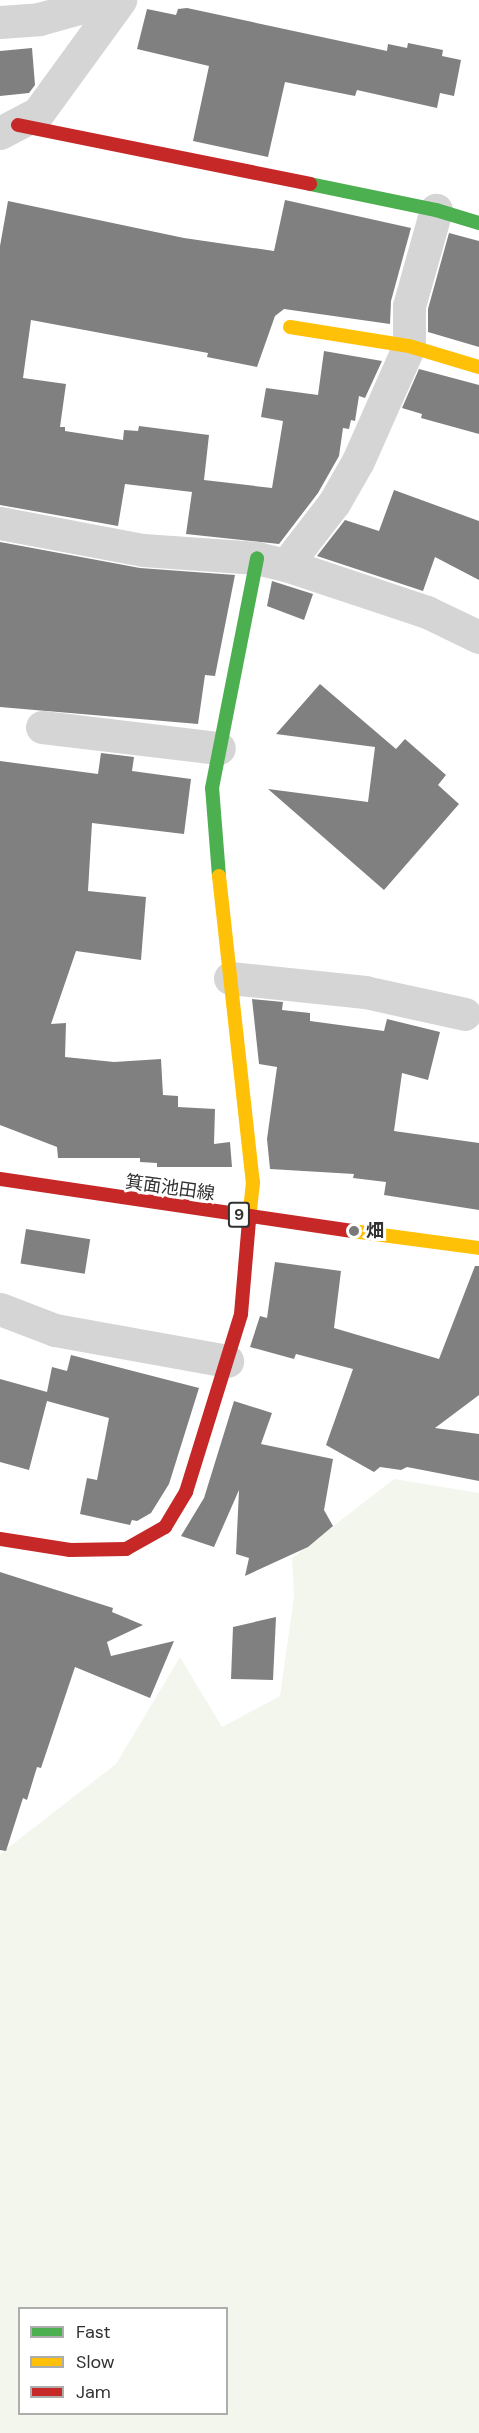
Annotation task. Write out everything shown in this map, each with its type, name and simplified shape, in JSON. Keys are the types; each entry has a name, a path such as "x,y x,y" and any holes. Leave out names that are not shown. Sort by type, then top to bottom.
{"street":[{"path":"0,22 39,19 108,0"},
{"path":"9,129 38,113 120,0"},
{"path":"9,129 436,210 479,223"},
{"path":"0,1539 70,1550 126,1549 165,1527 186,1492 241,1314 252,1216 253,1182 214,830 212,788 219,748 272,561 334,502 358,460 409,346 409,306 436,210"},
{"path":"290,327 409,346 479,367"},
{"path":"0,523 143,550 272,561 427,612 479,637"},
{"path":"42,727 219,748"},
{"path":"230,978 365,992 465,1014"},
{"name":"箕面池田線","path":"0,1179 479,1248"},
{"path":"0,1309 55,1330 226,1361"}],"shaded area":[{"path":"394,1479 479,1493 479,2433 0,2433 0,1854 116,1764 180,1657 222,1727 280,1696 294,1597 292,1558"}],"building":[{"path":"187,8 387,51 388,44 407,48 408,43 443,50 442,56 461,60 454,96 440,93 437,108 357,90 355,96 285,82 268,157 193,141 209,66 137,49 147,9 176,15 178,9"},
{"path":"32,48 35,85 29,93 0,96 0,51"},
{"path":"285,200 411,228 391,301 390,324 284,309 275,316 257,367 207,357 208,353 31,320 23,378 66,384 60,427 65,427 65,431 123,440 124,430 138,431 139,426 209,435 204,480 272,488 283,421 261,417 266,388 318,395 324,351 382,361 365,398 359,396 355,421 351,420 349,429 343,428 339,456 318,493 279,544 186,534 192,492 125,484 118,526 0,505 0,246 8,201 184,238 274,251"},
{"path":"449,233 479,241 479,347 428,332 428,309"},
{"path":"419,369 479,385 479,434 421,418 422,414 402,408"},
{"path":"394,490 479,521 479,580 435,557 423,591 317,556 345,520 379,531"},
{"path":"0,542 140,568 235,575 215,676 205,675 198,724 0,707"},
{"path":"272,581 313,594 304,620 267,606"},
{"path":"320,684 396,749 405,739 446,775 438,785 459,804 384,890 268,789 368,802 375,747 276,734"},
{"path":"101,753 134,757 132,771 191,779 184,834 92,823 88,891 146,897 141,960 76,951 51,1024 66,1023 65,1057 114,1062 161,1059 163,1095 178,1096 178,1107 215,1109 214,1144 230,1142 232,1167 157,1167 157,1163 140,1162 140,1158 58,1158 57,1147 0,1125 0,761 98,774"},
{"path":"252,999 283,1002 282,1010 310,1013 310,1021 384,1031 387,1019 440,1032 428,1080 402,1073 394,1131 479,1143 479,1210 384,1195 386,1182 353,1178 354,1174 270,1169 267,1139 277,1067 259,1064"},
{"path":"26,1229 90,1239 85,1274 21,1264"},
{"path":"275,1262 341,1271 334,1328 439,1359 475,1266 479,1266 479,1395 435,1428 479,1434 479,1481 407,1467 401,1470 380,1467 374,1472 326,1445 353,1369 296,1354 294,1359 250,1347 260,1316 267,1318"},
{"path":"71,1355 199,1388 169,1484 151,1513 137,1521 132,1520 130,1525 80,1514 87,1478 97,1480 109,1418 47,1401 29,1470 0,1462 0,1379 47,1392 52,1367 67,1371"},
{"path":"234,1401 272,1413 261,1444 333,1459 324,1510 333,1526 308,1547 245,1576 249,1558 236,1554 239,1490 214,1547 181,1536 204,1498"},
{"path":"0,1572 113,1608 112,1612 143,1625 107,1642 111,1656 174,1641 150,1698 75,1667 41,1768 37,1767 27,1800 23,1798 6,1851 0,1850"},
{"path":"276,1617 273,1680 231,1679 233,1627"}],"traffic: fast":[{"path":"310,184 436,210 479,223"},
{"path":"219,876 212,788 257,558"}],"traffic: slow":[{"path":"290,327 409,346 479,367"},
{"path":"219,876 253,1182 249,1221"},
{"path":"352,1231 479,1248"}],"traffic: jam":[{"path":"18,125 310,184"},
{"path":"0,1179 352,1231"},
{"path":"0,1539 70,1550 126,1549 165,1527 186,1492 241,1314 249,1221"}],"place":[{"name":"畑","path":"354,1231"}]}
